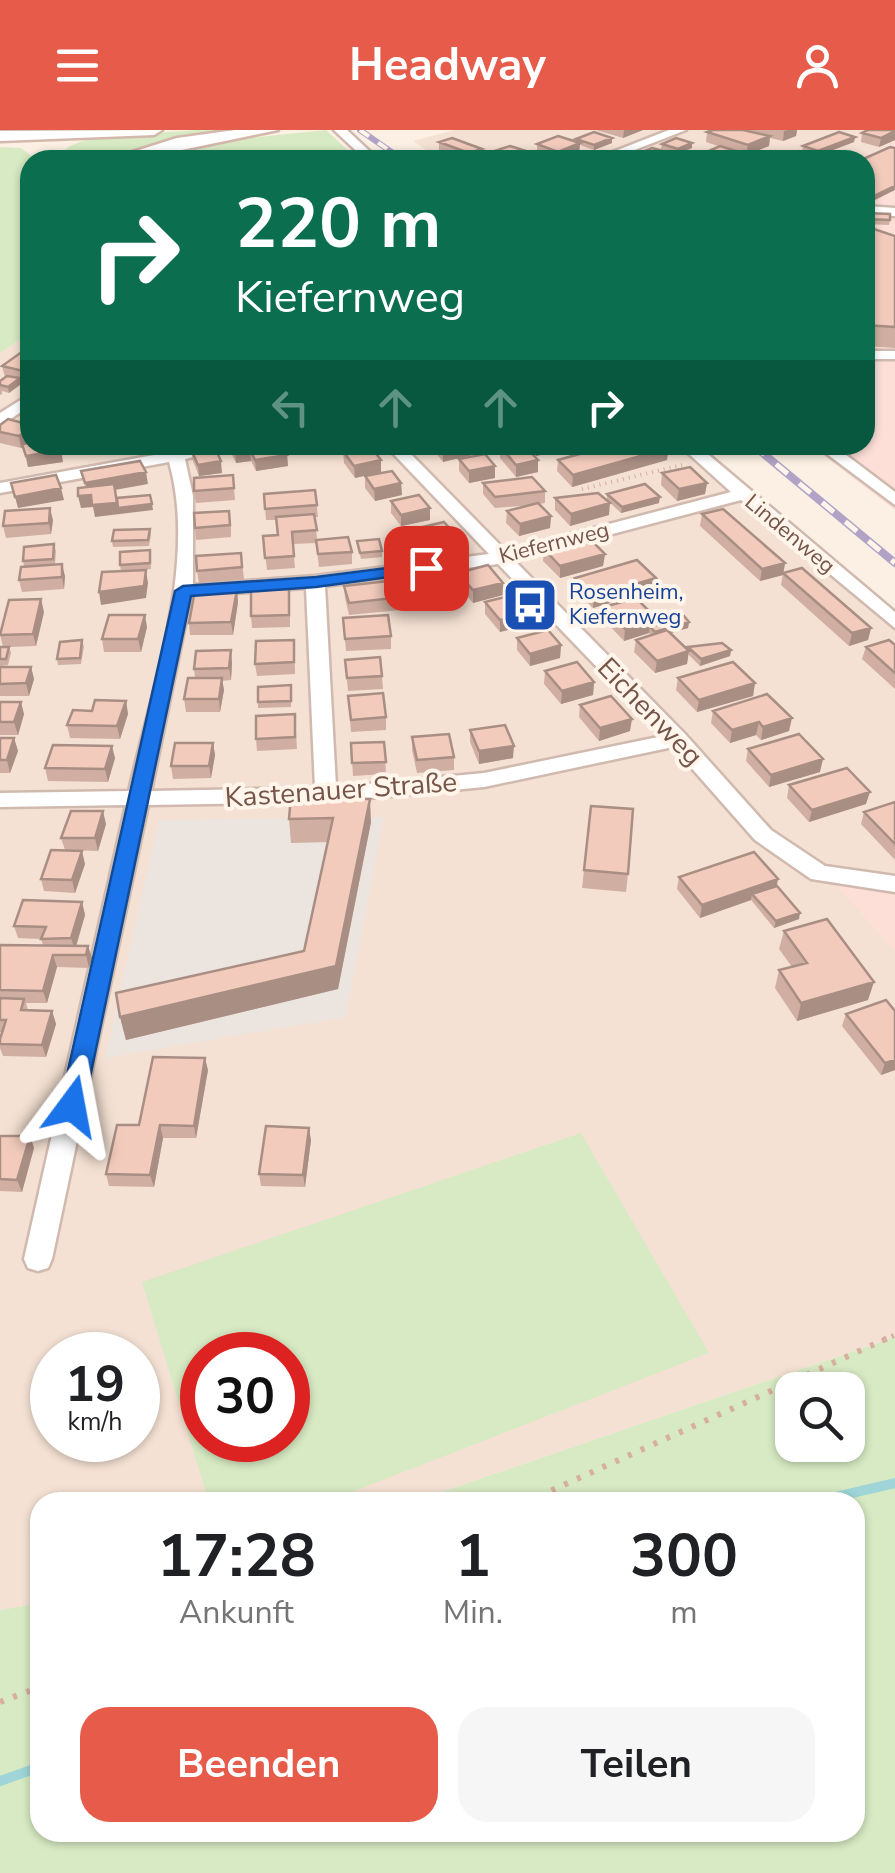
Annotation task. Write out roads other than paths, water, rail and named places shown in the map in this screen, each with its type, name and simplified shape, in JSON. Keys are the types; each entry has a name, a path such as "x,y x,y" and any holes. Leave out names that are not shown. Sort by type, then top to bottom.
{"main road":[{"path":"20,136 40,130"},
{"path":"62,130 84,135"},
{"path":"0,136 154,130"},
{"path":"152,150 270,130"},
{"path":"55,150 84,135"},
{"path":"0,136 33,150"}],"street":[{"path":"340,130 362,150"},
{"path":"625,150 680,130"},
{"path":"0,488 150,455"},
{"path":"38,1259 183,591 182,493 174,455"},
{"name":"Eichenweg","path":"402,455 678,739 763,835 819,873 895,884"},
{"name":"Lindenweg","path":"698,455 895,622"},
{"path":"836,455 895,500"},
{"name":"Kiefernweg","path":"183,591 316,582 500,558 742,494"},
{"path":"316,582 326,795"},
{"name":"Kastenauer Straße","path":"0,800 326,795 484,780 678,739"}],"waterway":[{"path":"856,1492 895,1483"},
{"path":"0,1781 30,1770"}],"railway":[{"path":"360,130 389,150"},
{"path":"765,455 895,563"}],"place":[{"name":"Rosenheim, Kiefernweg","path":"530,605"}]}
